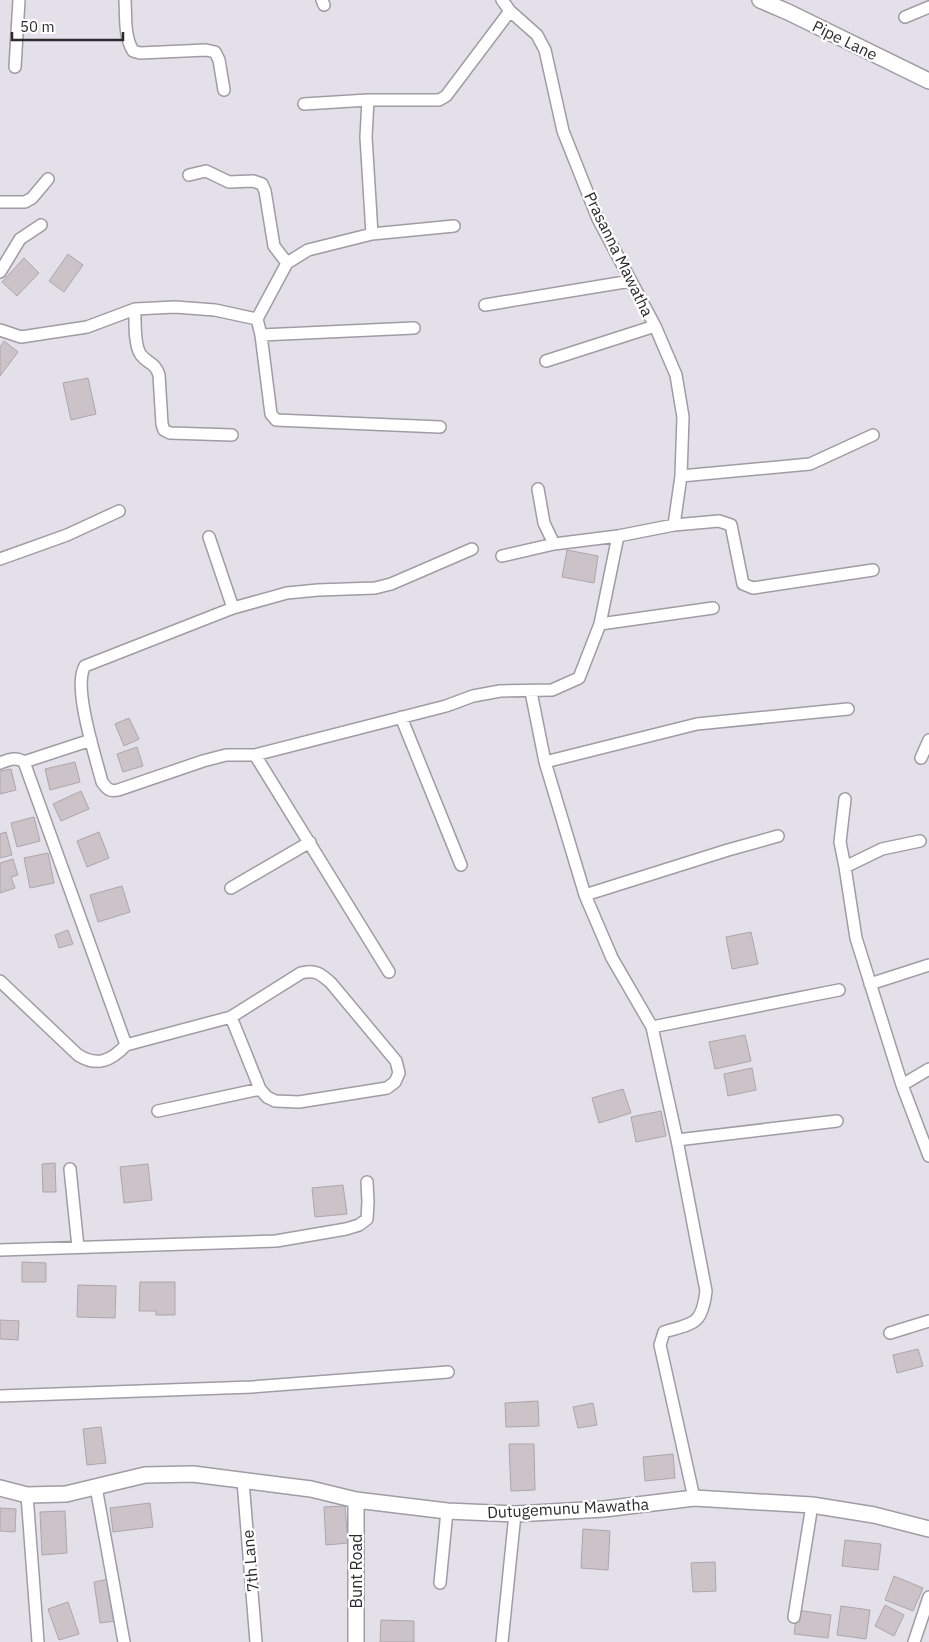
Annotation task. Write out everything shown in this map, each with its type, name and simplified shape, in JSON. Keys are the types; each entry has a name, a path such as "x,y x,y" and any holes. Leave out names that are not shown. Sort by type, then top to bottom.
{"street":[{"path":"15,67 19,0"},
{"path":"125,0 126,32 133,51 140,53 206,50 216,52 224,90"},
{"name":"Prasanna Mawatha","path":"502,0 510,11 537,35 545,50 563,131 598,219 655,326 676,375 683,417 681,476 674,525"},
{"name":"Pipe Lane","path":"760,0 929,81"},
{"path":"904,17 929,7"},
{"path":"304,104 368,100 439,100 446,96 510,11"},
{"path":"368,100 366,137 372,234"},
{"path":"189,175 206,171 229,182 253,181 262,184 265,191 274,246 286,263"},
{"path":"0,202 25,202 32,198 48,179"},
{"path":"0,272 20,239 40,226"},
{"path":"440,427 276,420 271,414 261,335 257,319 286,263 308,250 372,234 454,226"},
{"path":"485,306 631,281"},
{"path":"0,330 21,337 87,327 135,309 174,307 215,310 257,319"},
{"path":"135,309 137,350 142,357 156,368 164,430 170,433 232,435"},
{"path":"546,361 655,326"},
{"path":"261,335 414,328"},
{"path":"681,476 810,464 873,435"},
{"path":"538,489 544,523 554,544"},
{"path":"0,558 67,535 119,511"},
{"path":"502,556 554,544 618,536 674,525 719,521 731,526 743,584 753,588 873,570"},
{"path":"472,549 391,584 375,588 287,593 233,608 85,666 81,672 80,689 102,782 112,791 226,755 254,755 446,706 473,696 500,691 531,692 552,690 579,678 600,624 618,536"},
{"path":"209,537 233,608"},
{"path":"600,624 713,608"},
{"path":"531,692 546,762 585,895 612,958 652,1027 677,1140 706,1291 704,1310 693,1324 664,1332 660,1345 694,1498"},
{"path":"546,762 697,724 848,709"},
{"path":"402,717 461,865"},
{"path":"24,762 91,740"},
{"path":"922,758 929,740"},
{"path":"254,755 310,842 389,972"},
{"path":"0,763 20,758 24,762 126,1045"},
{"path":"844,799 840,842 856,938 902,1085 929,1156"},
{"path":"585,895 778,836"},
{"path":"845,867 882,848 920,841"},
{"path":"231,888 310,842"},
{"path":"870,984 929,965"},
{"path":"0,981 78,1055 85,1060 93,1061 108,1060 117,1055 126,1045 231,1017 301,972 311,970 320,974 331,983 396,1061 399,1073 395,1082 387,1088 299,1102 275,1101 267,1097 260,1089 231,1017"},
{"path":"652,1027 840,990"},
{"path":"902,1085 929,1069"},
{"path":"158,1111 260,1089"},
{"path":"677,1140 837,1121"},
{"path":"70,1169 78,1247"},
{"path":"0,1250 276,1240 346,1229 359,1225 366,1219 368,1202 367,1182"},
{"path":"890,1333 929,1321"},
{"path":"0,1396 252,1387 448,1372"},
{"name":"Dutugemunu Mawatha","path":"0,1488 28,1496 66,1494 145,1475 193,1474 311,1489 356,1500 447,1511 515,1514 604,1508 694,1498 812,1504 929,1529"},
{"name":"7th Lane","path":"243,1480 256,1642"},
{"path":"96,1487 124,1642"},
{"path":"28,1496 38,1642"},
{"name":"Bunt Road","path":"356,1500 356,1642"},
{"path":"794,1617 812,1504"},
{"path":"440,1583 447,1511"},
{"path":"502,1642 515,1514"},
{"path":"914,1642 929,1597"}],"building":[{"path":"68,254 83,265 64,292 49,281"},
{"path":"24,258 39,273 17,296 2,282"},
{"path":"4,341 18,352 0,376 0,347"},
{"path":"88,378 96,414 71,420 63,383"},
{"path":"567,550 598,556 594,583 562,577"},
{"path":"129,718 139,739 124,746 115,724"},
{"path":"137,747 143,766 123,772 117,754"},
{"path":"75,762 80,782 50,790 45,769"},
{"path":"11,769 16,790 0,794 0,771"},
{"path":"81,791 89,809 61,821 53,804"},
{"path":"34,817 40,841 17,847 11,823"},
{"path":"6,832 12,855 0,858 0,834"},
{"path":"99,832 109,858 87,867 77,841"},
{"path":"48,853 54,883 30,888 24,858"},
{"path":"13,859 18,875 11,877 15,888 0,893 0,863"},
{"path":"122,886 130,912 98,922 90,895"},
{"path":"68,930 73,944 59,948 55,935"},
{"path":"751,932 758,964 732,969 726,937"},
{"path":"745,1035 751,1061 715,1069 709,1042"},
{"path":"752,1068 756,1090 728,1096 724,1074"},
{"path":"623,1089 631,1113 599,1123 592,1098"},
{"path":"661,1111 666,1136 636,1142 631,1117"},
{"path":"55,1163 56,1192 43,1192 42,1164"},
{"path":"148,1164 152,1200 124,1203 120,1167"},
{"path":"343,1185 347,1214 315,1217 312,1188"},
{"path":"22,1262 46,1263 46,1282 22,1282"},
{"path":"140,1282 175,1282 175,1315 156,1315 156,1311 139,1311"},
{"path":"78,1285 116,1286 115,1318 77,1317"},
{"path":"0,1320 19,1321 18,1340 0,1339"},
{"path":"918,1349 923,1366 897,1373 893,1355"},
{"path":"538,1401 539,1426 506,1427 505,1403"},
{"path":"593,1403 597,1425 578,1428 573,1407"},
{"path":"101,1427 106,1463 87,1465 83,1429"},
{"path":"509,1444 534,1444 535,1490 511,1491"},
{"path":"673,1454 675,1478 645,1481 643,1457"},
{"path":"150,1503 153,1527 113,1532 110,1508"},
{"path":"345,1506 348,1543 326,1545 324,1507"},
{"path":"0,1508 16,1509 15,1532 0,1531"},
{"path":"65,1511 67,1553 42,1555 40,1512"},
{"path":"583,1529 610,1531 608,1570 581,1568"},
{"path":"845,1540 881,1544 878,1570 842,1566"},
{"path":"715,1562 716,1591 693,1592 691,1563"},
{"path":"894,1576 923,1588 913,1611 885,1600"},
{"path":"109,1579 116,1621 100,1623 94,1582"},
{"path":"68,1602 79,1634 59,1640 48,1609"},
{"path":"885,1605 904,1615 894,1636 875,1626"},
{"path":"841,1606 870,1610 866,1639 837,1635"},
{"path":"797,1610 831,1615 828,1638 794,1634"},
{"path":"381,1620 414,1621 414,1642 380,1642"}]}
